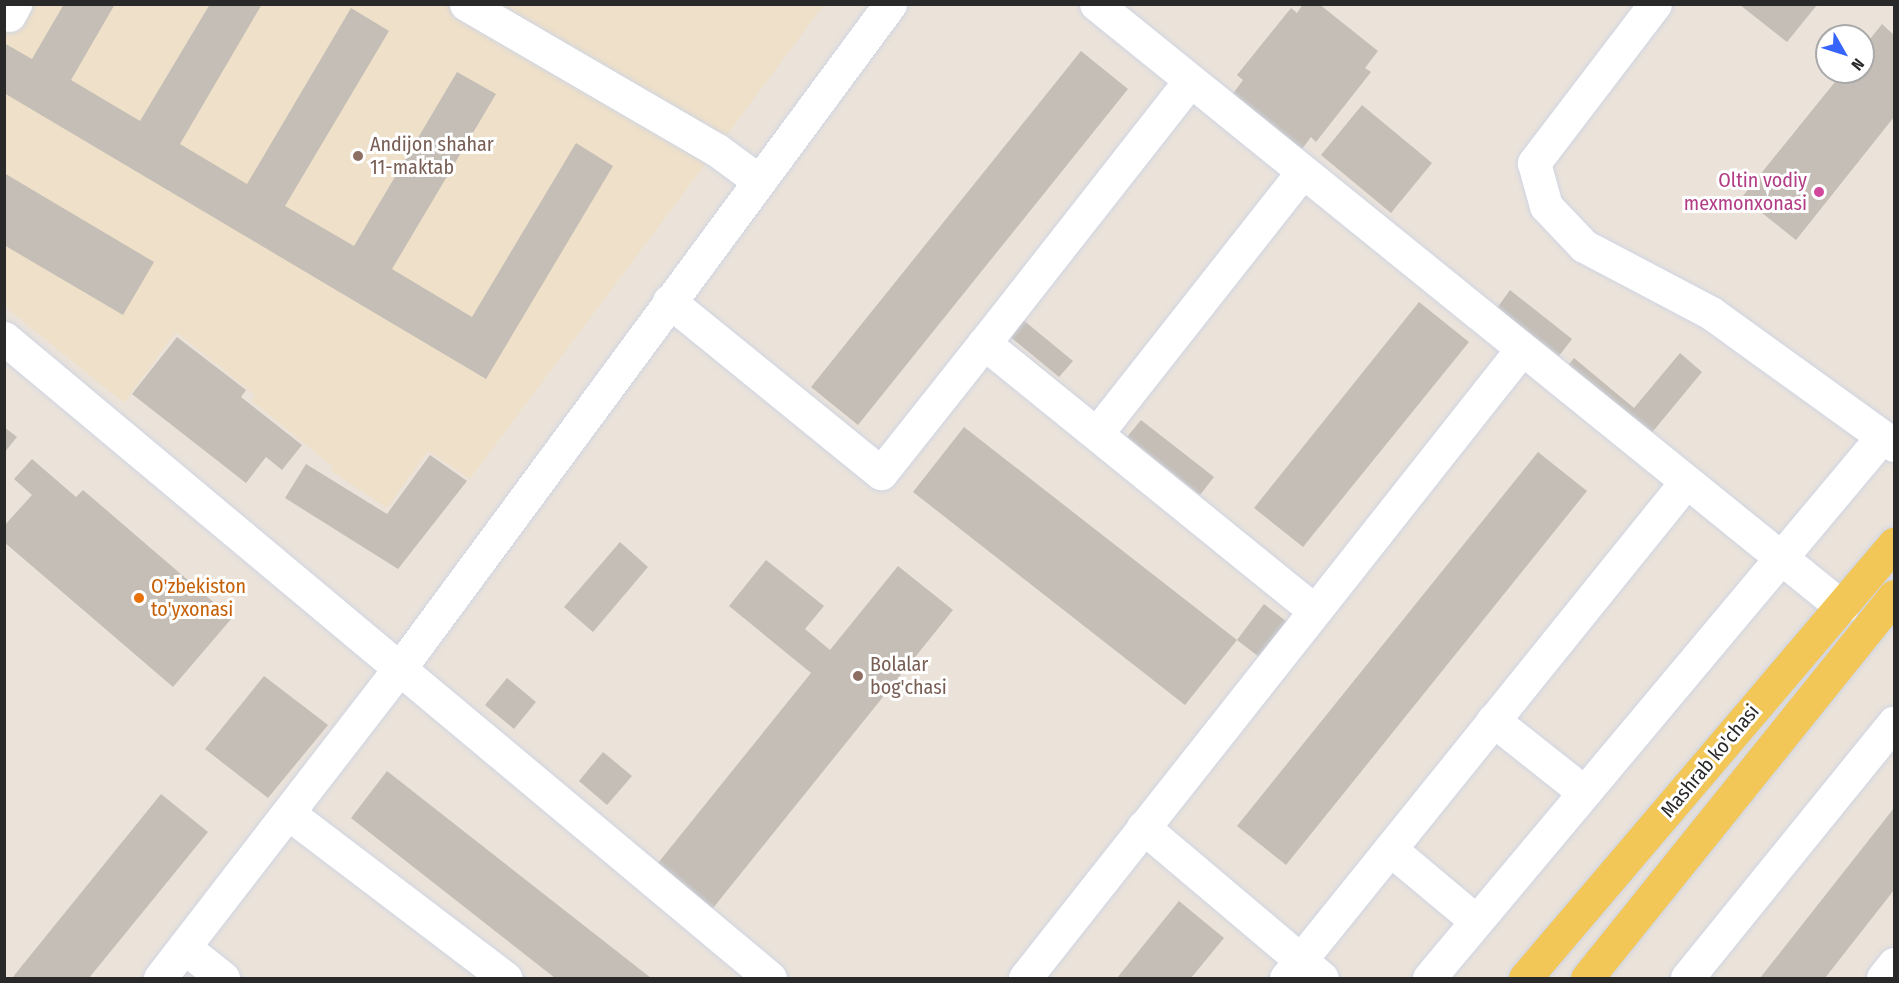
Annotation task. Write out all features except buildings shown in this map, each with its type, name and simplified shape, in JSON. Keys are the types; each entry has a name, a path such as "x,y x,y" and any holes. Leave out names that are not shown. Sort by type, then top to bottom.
{"main road":[{"name":"Mashrab ko'chasi","path":"1525,978 1894,544"},
{"name":"Mashrab ko'chasi","path":"1587,978 1894,596"}],"street":[{"path":"466,4 717,150 759,181"},
{"path":"160,978 400,668 890,4"},
{"path":"1096,4 1300,174 1685,483 1783,557 1842,607"},
{"path":"1429,978 1783,557 1888,441 1711,313 1584,246 1546,206 1534,162 1655,4"},
{"path":"669,301 881,473 1189,82"},
{"path":"1097,433 1300,174"},
{"path":"4,338 400,668 749,972"},
{"path":"984,342 1313,609"},
{"path":"1025,978 1313,609 1521,350"},
{"path":"1143,827 1303,972 1390,849 1685,483"},
{"path":"1493,720 1584,792"},
{"path":"1687,978 1894,722"},
{"path":"288,813 505,978"},
{"path":"1390,849 1476,921"},
{"path":"184,947 223,978"},
{"path":"1882,978 1894,964"}],"shaded area":[{"name":"Andijon shahar 11-maktab","path":"4,5 824,5 470,479 428,451 387,508 331,471 333,467 251,400 255,395 176,332 124,403 5,307"}],"place":[{"name":"Andijon shahar 11-maktab","path":"358,156"},
{"name":"Oltin vodiy mexmonxonasi","path":"1819,192"},
{"name":"O'zbekiston to'yxonasi","path":"139,598"},
{"name":"Bolalar bog'chasi","path":"858,676"}]}
